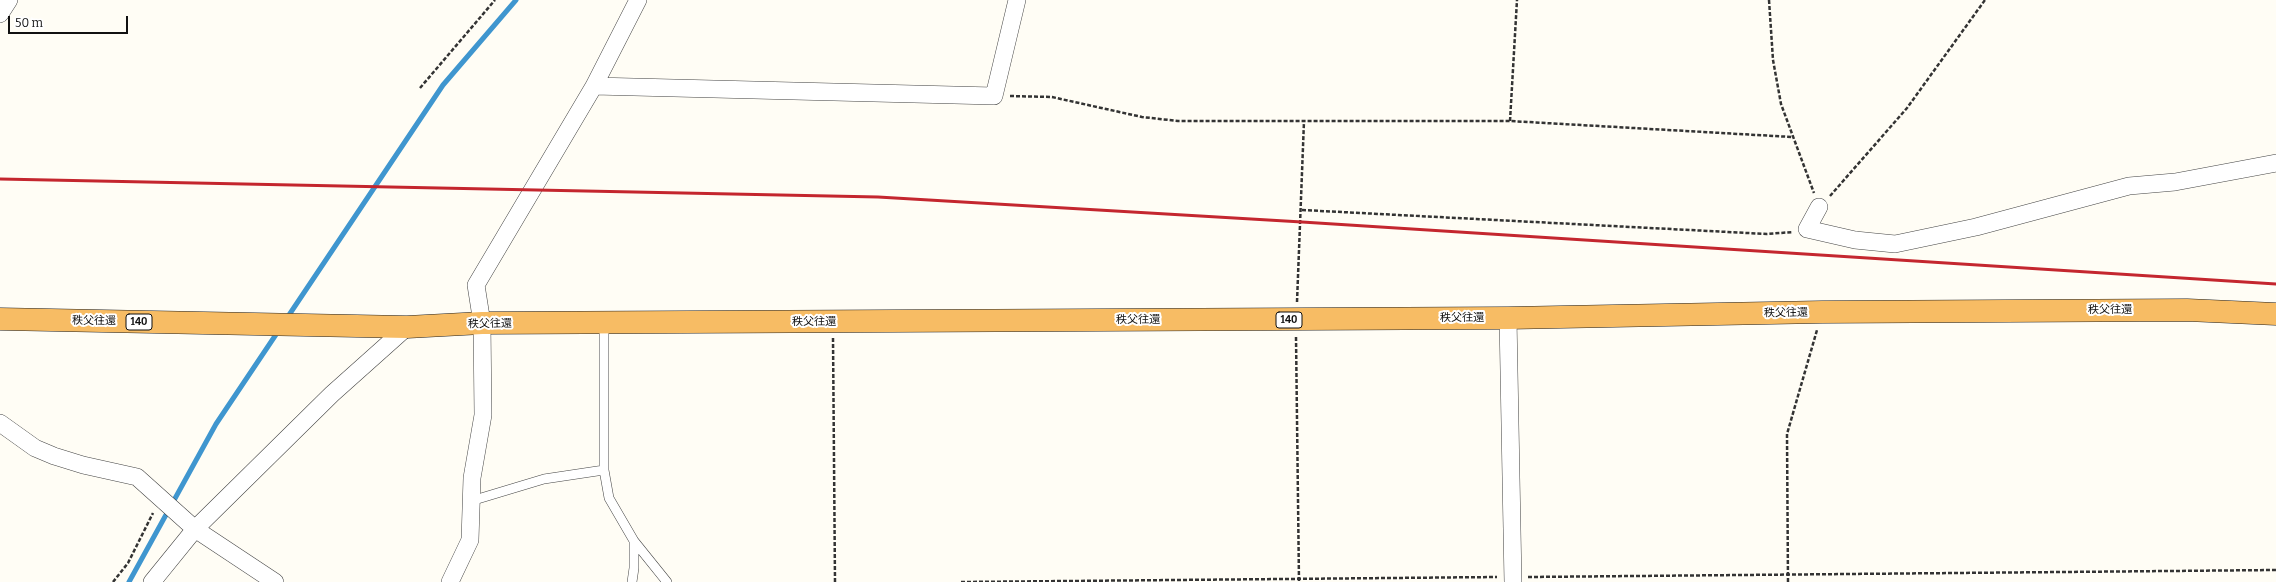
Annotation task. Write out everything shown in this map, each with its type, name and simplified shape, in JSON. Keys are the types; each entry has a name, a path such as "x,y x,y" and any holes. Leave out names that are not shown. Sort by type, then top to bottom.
{"highway":[{"name":"秩父往還","path":"0,319 407,327 482,323 1296,320 1508,318 1822,312 2187,310 2276,314"}],"street":[{"path":"0,14 9,0"},
{"path":"450,582 470,540 472,478 483,415 482,323 476,284 594,86 638,0"},
{"path":"594,86 994,96 1017,0"},
{"path":"1820,208 1807,229 1855,240 1895,244 1976,227 2129,186 2175,182 2276,163"},
{"path":"1508,318 1513,579"},
{"path":"152,582 195,529 332,394 407,327"},
{"path":"0,423 35,448 54,456 83,466 137,477 195,529 275,582"}],"lane":[{"path":"604,323 604,470 609,498 634,541 667,582"},
{"path":"471,501 544,479 604,470"},
{"path":"632,582 634,568 634,541"}],"path":[{"path":"420,88 495,0"},
{"path":"1510,121 1517,0"},
{"path":"1769,0 1773,60 1779,97 1792,137 1820,208 1907,108 1986,0"},
{"path":"994,96 1052,97 1142,117 1178,121 1510,121 1792,137"},
{"path":"1299,580 1296,320 1302,210 1304,121"},
{"path":"1302,210 1767,234 1786,234 1807,229"},
{"path":"1788,582 1787,434 1822,312"},
{"path":"833,322 835,582"},
{"path":"113,582 168,505"},
{"path":"961,582 1513,579 1788,574 2276,570"}],"waterway":[{"path":"287,318 443,85 516,0"},
{"path":"129,582 216,424 279,330"}],"railway":[{"path":"0,179 878,197 1302,222 2276,284"}]}
